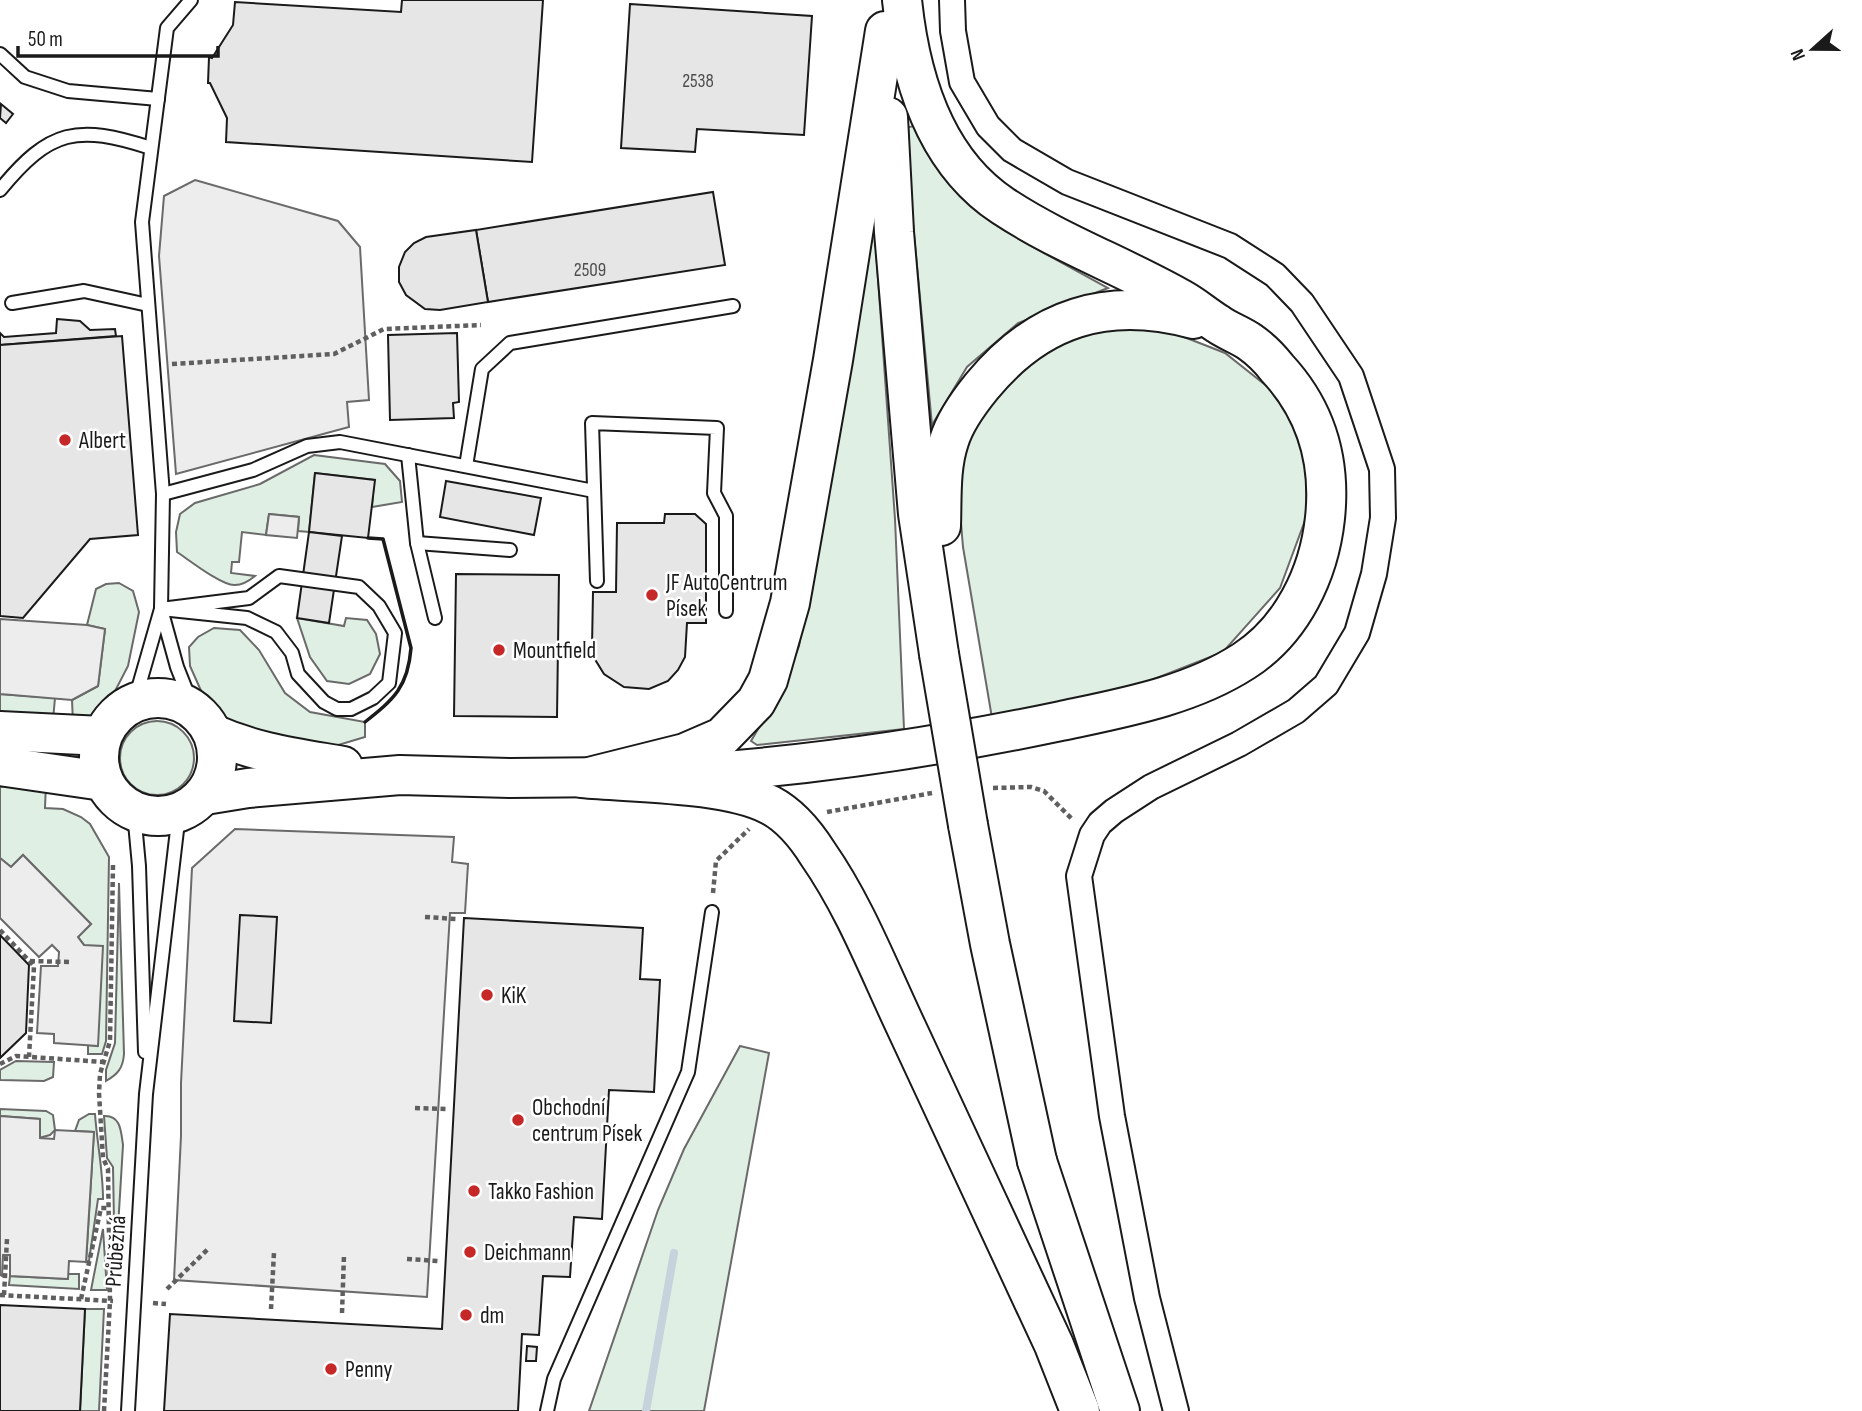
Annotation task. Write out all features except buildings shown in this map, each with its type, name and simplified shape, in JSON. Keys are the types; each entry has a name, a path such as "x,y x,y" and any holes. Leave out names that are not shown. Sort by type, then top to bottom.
{"main road":[{"path":"582,778 790,766 998,734 1154,699 1205,682 1244,661 1275,636 1305,592 1322,545 1327,486 1317,429 1303,399 1251,342 1220,326 1182,299 1019,216 976,184 945,145 924,102 904,19 890,10"},
{"path":"890,10 894,232 918,514 939,654 990,944 1068,1300 1096,1411"},
{"path":"582,778 685,753 722,737 756,702 768,680 790,603 890,10"},
{"path":"939,654 942,473 949,440 968,403 1002,362 1042,332 1079,317 1117,309 1162,310 1220,326"},
{"path":"400,775 269,754 243,747 203,722 180,702 164,698 149,698 134,703 115,717 102,736 99,752 103,781 121,804 134,812 156,817 248,788 400,775 582,778 716,790 770,805 789,818 819,855 858,925 1054,1345 1080,1411"},
{"path":"192,804 213,781 217,765 217,749 203,722"},
{"path":"0,731 102,736"},
{"path":"0,766 103,781"},
{"path":"1037,1161 1119,1411"}],"street":[{"path":"952,0 962,82 988,126 1013,150 1067,182 1230,246 1275,275 1302,303 1351,376 1382,469 1383,519 1374,575 1357,633 1326,685 1296,711 1239,744 1151,787 1123,805 1100,823 1092,835 1079,876 1112,1116 1147,1298 1176,1411"}],"lane":[{"path":"134,703 161,609 163,494 142,222 167,28 191,0"},
{"path":"0,54 26,77 68,92 158,99"},
{"path":"0,190 22,164 52,142 86,133 119,138 151,148"},
{"path":"12,303 84,291 148,305"},
{"path":"466,466 482,369 510,343 733,306"},
{"path":"597,581 593,424 716,429 714,493 726,516 726,611"},
{"path":"163,494 253,470 307,446 340,442 594,491"},
{"path":"408,456 417,543 435,618"},
{"path":"417,543 510,550"},
{"path":"279,576 359,587 379,606 395,633 389,682 373,698 351,709 337,709 324,702 298,674 292,653 276,632 247,618 161,609 249,598 279,576"},
{"path":"161,609 177,667 203,722"},
{"name":"Průběžná","path":"146,1094 192,804"},
{"name":"Průběžná","path":"128,1411 146,1094 139,866 134,812"},
{"path":"547,1411 554,1379 688,1072 712,912"}],"path":[{"path":"171,364 334,354 384,329 481,325"},
{"path":"982,789 1006,786 1044,791 1065,814 1092,835"},
{"path":"712,912 716,861 761,818 789,818 933,793"},
{"path":"104,1411 110,1301 108,1168 103,1158 99,1093 110,1041 113,865"},
{"path":"425,917 456,919"},
{"path":"0,930 34,966 29,1057"},
{"path":"29,961 69,962"},
{"path":"0,1064 16,1056 104,1062"},
{"path":"415,1108 446,1109"},
{"path":"81,1299 101,1208 108,1208"},
{"path":"7,1239 2,1295 106,1300"},
{"path":"167,1289 209,1248"},
{"path":"271,1309 274,1252"},
{"path":"342,1313 344,1255"},
{"path":"407,1259 438,1261"}],"green space":[{"path":"919,125 971,202 1022,241 1108,288 1018,323 967,367 932,425 904,128"},
{"path":"870,235 875,236 895,519 904,729 757,745 751,741 783,687 799,646"},
{"path":"1156,326 1225,353 1283,399 1305,447 1307,515 1280,588 1223,652 1139,685 992,718 963,547 957,475 977,422 1008,382 1048,350 1095,331"},
{"path":"314,455 385,464 400,481 402,502 372,507 374,480 315,473 309,532 298,531 299,517 269,514 266,535 242,532 239,562 232,562 231,573 255,576 248,581 229,584 177,552 176,532 180,514 195,503 260,484"},
{"path":"119,583 133,591 139,612 128,666 112,697 94,715 73,723 72,700 98,686 105,629 87,625 96,589 106,584"},
{"path":"297,618 344,626 346,618 367,620 376,634 380,654 370,674 349,684 327,681 310,657"},
{"path":"214,628 240,630 259,650 285,693 310,712 365,722 365,737 325,749 238,732 218,715 202,693 190,666 189,647 198,637"},
{"path":"0,694 55,698 53,720 0,717"},
{"path":"150,721 164,721 178,727 188,737 194,758 188,779 178,789 164,795 150,795 136,789 126,779 120,765 120,751 126,737 136,727"},
{"path":"16,783 46,783 45,808 63,809 81,817 90,824 109,857 106,1041 102,1054 88,1054 88,1045 97,1046 84,945 78,937 91,924 23,855 11,867 0,858 0,787"},
{"path":"119,883 124,1054 119,1070 106,1081 106,1070 115,1043"},
{"path":"740,1046 769,1053 704,1411 589,1411 658,1210 684,1149"},
{"path":"16,1061 54,1062 53,1077 44,1081 0,1080 0,1070"},
{"path":"0,1109 46,1111 53,1115 55,1130 50,1135 39,1138 40,1119 0,1116"},
{"path":"89,1114 95,1114 103,1199 98,1199 89,1261 86,1262 94,1132 75,1131 79,1120"},
{"path":"104,1116 110,1116 117,1121 123,1145 115,1277 113,1167 107,1158"},
{"path":"103,1229 107,1290 91,1290"},
{"path":"68,1274 79,1274 79,1289 9,1285 10,1276 67,1279"},
{"path":"85,1309 104,1309 99,1411 80,1411"}],"shaded area":[{"path":"195,180 338,221 360,247 369,400 347,402 349,427 176,474 159,256 164,196"},
{"path":"269,514 299,517 297,538 266,535"},
{"path":"0,619 87,625 105,629 98,686 72,700 0,694"},
{"path":"235,829 454,837 452,862 468,864 465,913 450,913 427,1297 174,1280 192,868"},
{"path":"23,855 91,924 78,937 84,945 103,946 98,1046 54,1043 54,1034 37,1033 41,966 58,966 59,952 52,945 39,957 0,918 0,858 11,867"},
{"path":"0,1116 40,1119 40,1138 54,1139 55,1130 94,1132 86,1262 69,1261 68,1279 10,1276 10,1255 3,1255 2,1276 0,1275"}],"waterway":[{"path":"646,1411 674,1253"}],"wall":[{"path":"365,722 398,691 407,673 411,648 383,539 368,538"}],"place":[{"name":"Albert","path":"65,440"},
{"name":"JF AutoCentrum Písek","path":"652,595"},
{"name":"Mountfield","path":"499,650"},
{"name":"KiK","path":"487,995"},
{"name":"Obchodní centrum Písek","path":"518,1120"},
{"name":"Takko Fashion","path":"474,1191"},
{"name":"Deichmann","path":"470,1252"},
{"name":"dm","path":"466,1315"},
{"name":"Penny","path":"331,1369"}]}
